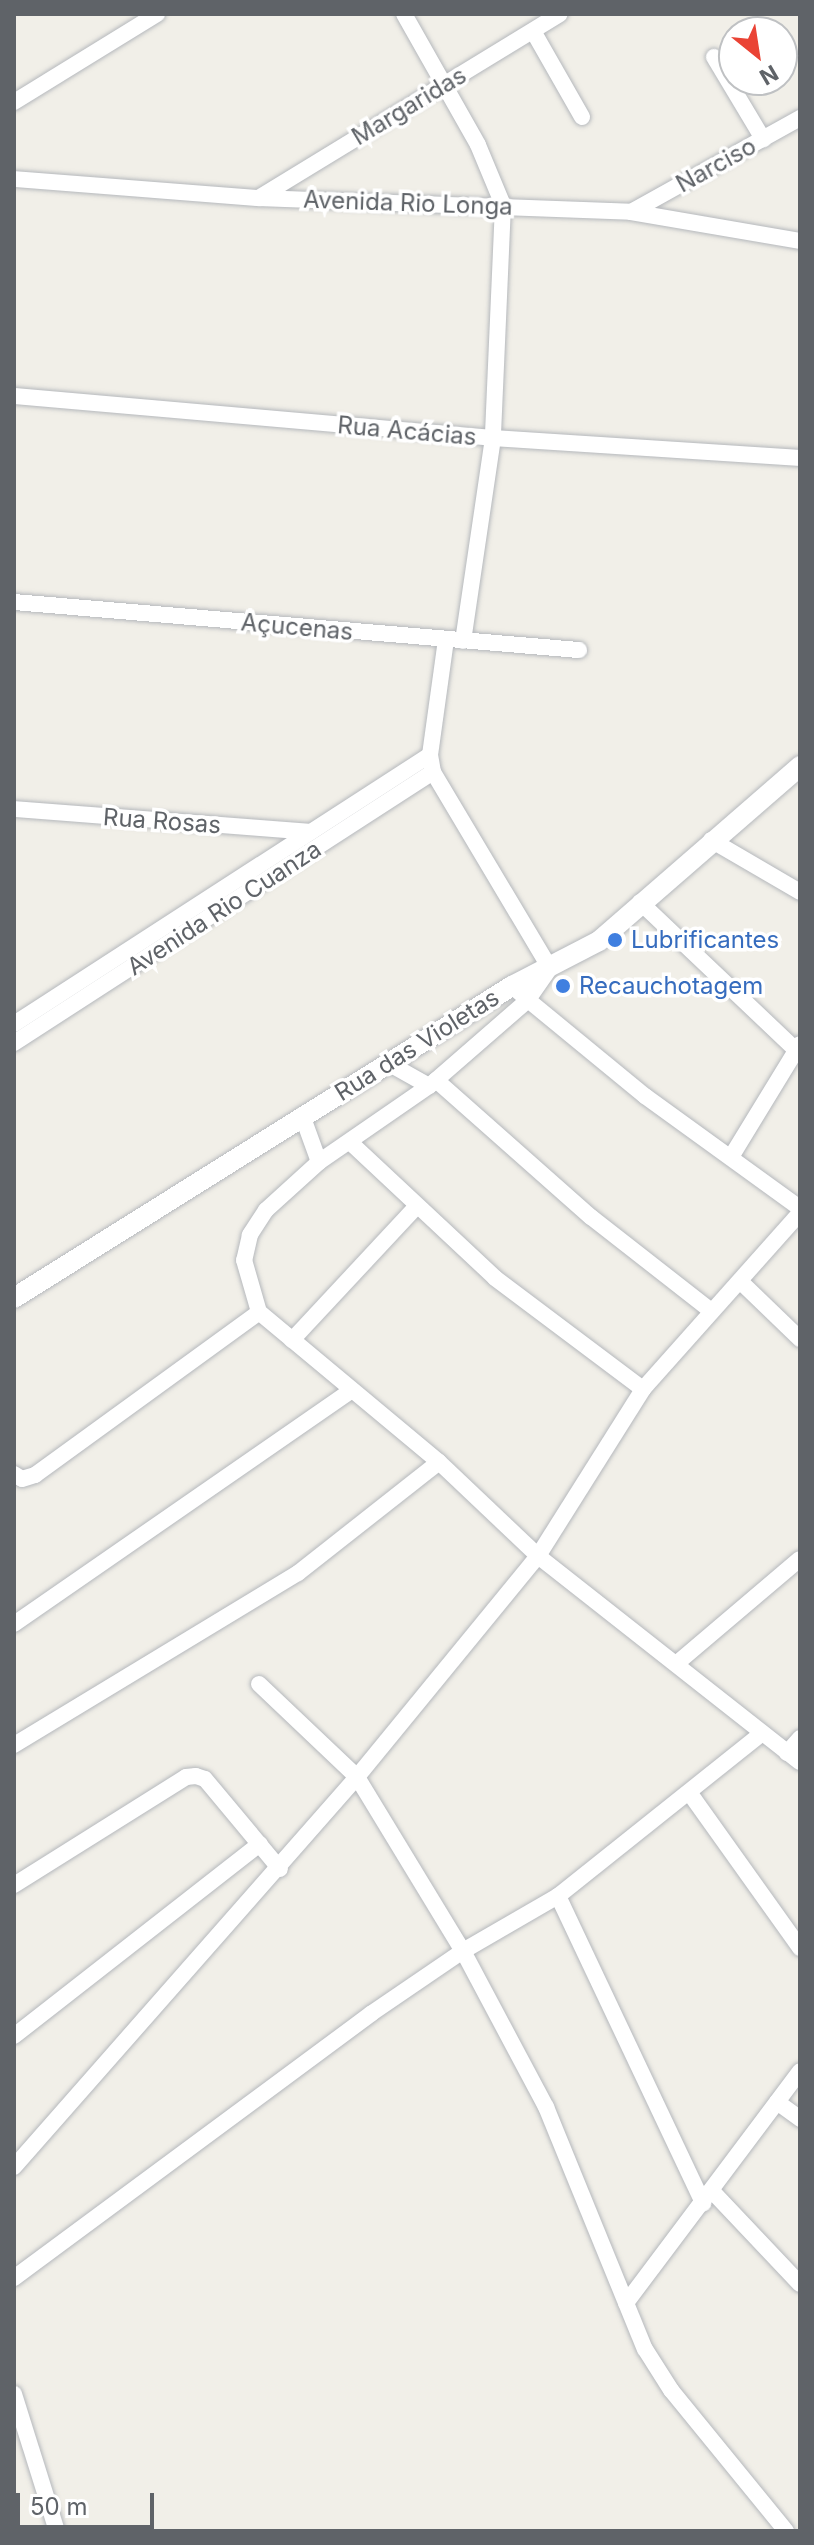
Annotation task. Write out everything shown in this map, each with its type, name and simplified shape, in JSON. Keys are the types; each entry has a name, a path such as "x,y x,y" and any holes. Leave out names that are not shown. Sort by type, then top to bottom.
{"street":[{"path":"14,102 157,14"},
{"path":"404,14 446,83 503,205 493,438 463,641"},
{"name":"Margaridas","path":"258,198 560,14"},
{"path":"533,31 582,117"},
{"path":"714,57 763,139"},
{"name":"Narciso","path":"631,212 800,118"},
{"name":"Avenida Rio Longa","path":"14,179 258,198 631,212 800,241"},
{"name":"Rua Acácias","path":"14,396 493,438 800,458"},
{"name":"Açucenas","path":"14,602 579,650"},
{"path":"446,640 429,762 550,968"},
{"path":"15,1023 310,832 429,762"},
{"name":"Avenida Rio Cuanza","path":"14,1043 429,762"},
{"name":"Rua das Violetas","path":"14,1298 302,1115 388,1063 520,993 550,968 599,941 711,840 797,776"},
{"name":"Rua Rosas","path":"14,809 310,832"},
{"path":"711,840 800,892"},
{"path":"640,902 798,1047 731,1157"},
{"path":"14,2167 280,1869 357,1777 538,1556 643,1389 710,1310 741,1282 800,1210 645,1096 520,993 433,1083 352,1144 319,1162 266,1210 250,1235 244,1260 259,1312 439,1462 538,1556 794,1758 800,1738"},
{"path":"15,1023 37,1028"},
{"path":"388,1063 433,1083 591,1217 710,1310"},
{"path":"302,1115 319,1162"},
{"path":"352,1144 546,1320 643,1389"},
{"path":"292,1340 417,1206"},
{"path":"741,1282 800,1339"},
{"path":"14,1474 22,1479 35,1475 259,1312"},
{"path":"14,1624 351,1391"},
{"path":"14,1745 298,1573 439,1462"},
{"path":"676,1664 800,1559"},
{"path":"259,1684 357,1777 463,1951 546,2107 626,2303 671,2390 786,2531"},
{"path":"14,2278 463,1951 558,1896 691,1795 762,1733"},
{"path":"14,1885 186,1777 205,1779 280,1869"},
{"path":"691,1795 800,1948"},
{"path":"14,2036 260,1844"},
{"path":"558,1896 708,2197 800,2284"},
{"path":"626,2303 800,2071"},
{"path":"777,2102 800,2119"},
{"path":"14,2394 16,2414 57,2531"}],"place":[{"name":"Lubrificantes","path":"615,940"},
{"name":"Recauchotagem","path":"563,986"}]}
